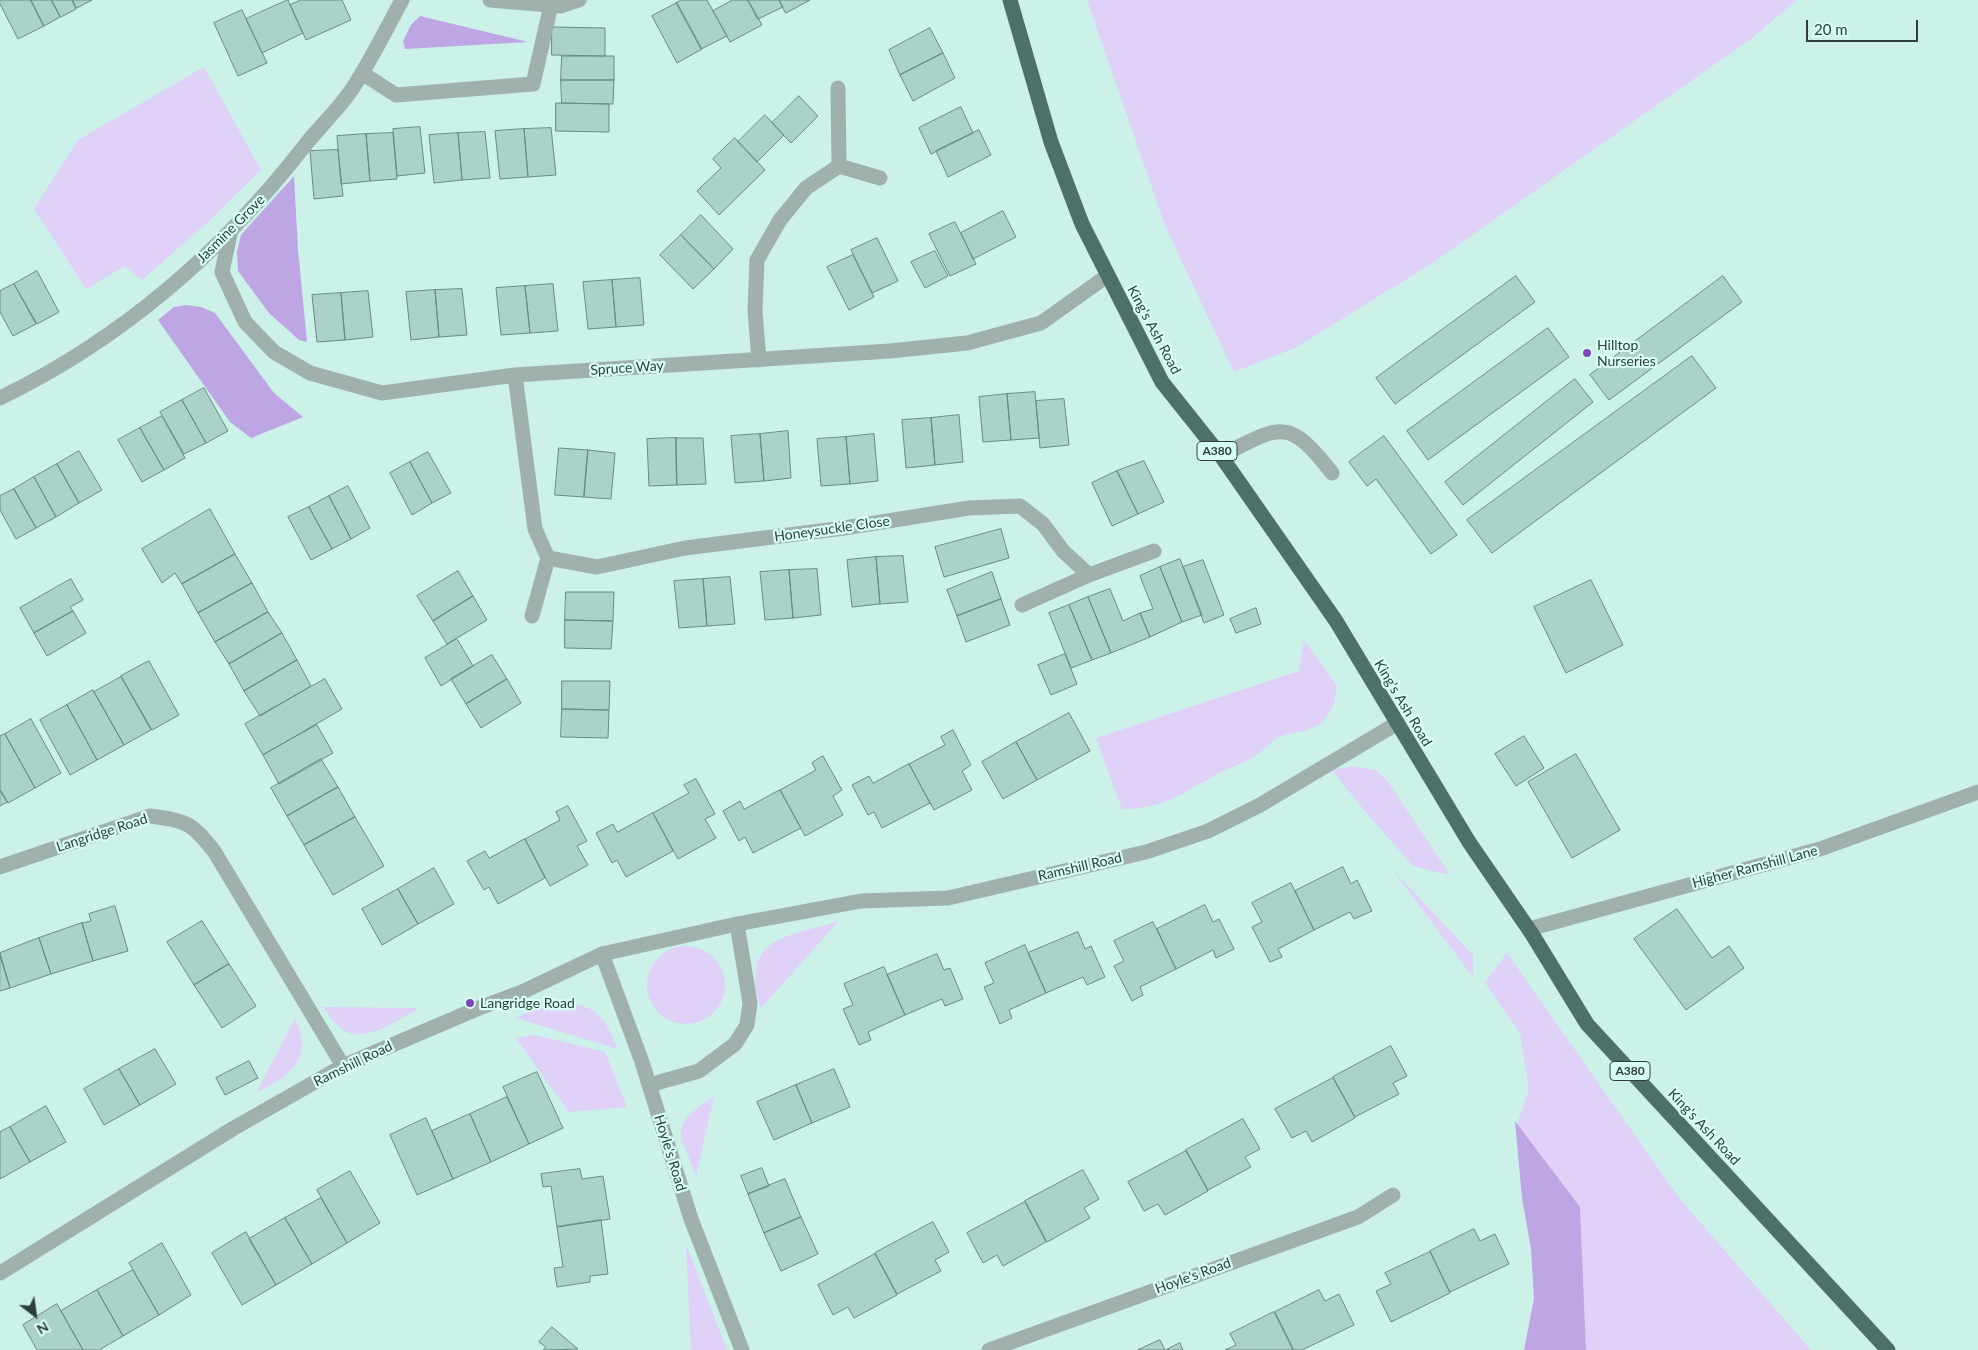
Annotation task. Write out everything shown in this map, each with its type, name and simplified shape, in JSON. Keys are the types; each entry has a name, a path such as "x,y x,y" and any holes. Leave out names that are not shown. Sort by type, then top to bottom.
{"highway":[{"name":"King's Ash Road","path":"1010,0 1051,142 1082,224 1162,382 1221,456 1336,621 1396,724 1469,842 1528,929 1587,1024 1888,1350"}],"street":[{"name":"Jasmine Grove","path":"0,398 84,351 139,314 230,234 292,165 356,84 402,0"},
{"path":"490,0 561,6 579,0"},
{"path":"362,73 396,95 533,84 551,5"},
{"path":"838,88 839,166"},
{"path":"839,166 880,178"},
{"path":"759,360 755,311 757,260 780,220 806,188 839,166"},
{"name":"Spruce Way","path":"230,234 222,272 245,322 274,352 310,374 382,393 515,375 890,351 967,343 1041,323 1107,276"},
{"path":"515,375 535,529 548,558 532,616"},
{"path":"1221,456 1267,432 1289,432 1311,446 1332,473"},
{"name":"Honeysuckle Close","path":"548,558 597,567 685,548 844,528 969,508 1020,506 1044,524 1063,551 1089,575"},
{"path":"1022,605 1089,575 1154,551"},
{"name":"Ramshill Road","path":"0,1273 234,1128 343,1066 479,1008 522,992 602,954 737,924 861,901 948,898 1146,852 1208,831 1260,806 1396,724"},
{"name":"Higher Ramshill Lane","path":"1528,929 1820,849 1978,792"},
{"name":"Langridge Road","path":"0,867 150,816 171,819 195,827 214,851 343,1066"},
{"path":"649,1085 699,1071 735,1044 747,1026 750,1003 737,924"},
{"name":"Hoyle's Road","path":"602,954 649,1085 691,1219 742,1350"},
{"name":"Hoyle's Road","path":"989,1350 1358,1217 1393,1195"}],"shaded area":[{"path":"1087,0 1797,0 1752,38 1434,262 1295,348 1234,372 1166,228"},
{"path":"420,16 528,42 405,49 403,41 411,25"},
{"path":"204,67 261,170 208,222 142,280 125,266 86,289 34,209 78,140"},
{"path":"294,176 298,250 307,342 299,340 269,313 238,271 237,252 241,235"},
{"path":"186,305 201,307 215,313 274,393 303,417 251,438 230,422 158,320 174,307"},
{"path":"1304,640 1337,686 1332,707 1324,719 1315,727 1277,738 1250,758 1175,798 1152,806 1122,809 1096,738 1299,671"},
{"path":"1354,766 1375,770 1386,779 1450,875 1413,866 1368,815 1332,770"},
{"path":"1392,869 1473,955 1473,977"},
{"path":"838,922 761,1008 756,985 756,967 762,954 771,944 785,937"},
{"path":"678,946 694,946 708,952 719,963 725,977 725,993 719,1007 708,1018 694,1024 678,1024 664,1018 653,1007 647,993 647,977 653,963 664,952"},
{"path":"1507,953 1679,1198 1811,1350 1586,1350 1580,1207 1517,1124 1529,1089 1520,1033 1485,983"},
{"path":"567,1003 587,1008 600,1017 610,1031 618,1049 516,1018 538,1007"},
{"path":"323,1007 419,1008 384,1028 365,1034 355,1034 347,1032 340,1027"},
{"path":"295,1018 302,1042 298,1061 280,1080 257,1092"},
{"path":"534,1035 605,1052 627,1107 569,1112 516,1038"},
{"path":"714,1096 696,1176 682,1138 681,1130 683,1123 689,1116"},
{"path":"1515,1121 1580,1207 1586,1350 1524,1350 1534,1299 1531,1249 1522,1198"},
{"path":"686,1244 727,1350 691,1350"}],"building":[{"path":"0,0 31,0 44,26 18,39 0,4"},
{"path":"31,0 51,0 60,17 44,26"},
{"path":"52,0 72,0 76,9 61,17"},
{"path":"73,0 92,0 77,8"},
{"path":"288,0 303,33 262,53 246,19"},
{"path":"301,0 342,0 351,20 306,40 290,5"},
{"path":"682,0 707,0 727,36 701,49 676,3"},
{"path":"733,0 748,0 762,25 730,42 713,11"},
{"path":"748,0 779,0 783,7 758,19"},
{"path":"779,0 810,0 786,13"},
{"path":"677,3 702,49 677,63 652,16"},
{"path":"242,10 267,63 238,76 214,23"},
{"path":"552,27 605,28 605,56 552,55"},
{"path":"930,28 943,53 900,75 889,50"},
{"path":"943,53 955,78 913,101 900,75"},
{"path":"562,56 614,56 614,80 561,80"},
{"path":"561,80 614,80 613,104 562,103"},
{"path":"799,96 818,116 791,143 772,123"},
{"path":"556,103 609,104 609,132 556,131"},
{"path":"961,107 973,133 931,154 919,128"},
{"path":"765,115 784,135 757,162 738,142"},
{"path":"420,127 425,173 397,176 393,129"},
{"path":"551,128 556,175 528,177 524,129"},
{"path":"524,129 528,177 500,179 495,131"},
{"path":"979,130 991,155 948,177 936,151"},
{"path":"485,132 490,178 462,180 458,133"},
{"path":"393,133 397,179 370,181 366,134"},
{"path":"458,133 462,180 434,183 429,135"},
{"path":"366,134 370,181 341,184 337,136"},
{"path":"735,138 765,170 719,215 697,191 721,168 713,159"},
{"path":"338,150 343,196 314,199 310,151"},
{"path":"1003,211 1016,237 973,259 961,233"},
{"path":"701,215 733,249 714,269 681,235"},
{"path":"955,222 976,264 950,276 929,234"},
{"path":"681,235 714,269 693,289 660,255"},
{"path":"877,238 898,281 872,293 851,250"},
{"path":"935,251 948,276 925,288 911,262"},
{"path":"853,255 874,297 849,310 827,267"},
{"path":"37,271 59,312 37,324 14,284"},
{"path":"1516,276 1535,302 1395,404 1376,378"},
{"path":"1723,276 1742,302 1609,400 1590,375"},
{"path":"640,278 644,325 616,327 612,280"},
{"path":"612,280 616,327 588,329 583,282"},
{"path":"14,284 36,324 13,336 0,312 0,291"},
{"path":"553,284 558,331 530,333 525,286"},
{"path":"525,286 530,333 501,335 496,288"},
{"path":"462,289 467,335 439,337 435,290"},
{"path":"435,290 439,337 411,340 406,292"},
{"path":"368,291 373,337 345,340 341,293"},
{"path":"341,293 345,340 317,342 312,295"},
{"path":"1548,328 1569,357 1428,460 1407,431"},
{"path":"1692,356 1716,388 1492,553 1467,520"},
{"path":"1575,379 1593,402 1463,505 1445,482"},
{"path":"204,388 228,431 206,443 182,400"},
{"path":"1035,392 1039,438 1011,440 1007,394"},
{"path":"1007,394 1011,440 983,442 979,397"},
{"path":"1064,399 1069,445 1040,448 1036,401"},
{"path":"182,400 206,443 184,454 160,412"},
{"path":"959,415 963,462 935,465 931,418"},
{"path":"162,416 185,458 164,470 140,428"},
{"path":"931,418 935,465 906,468 902,420"},
{"path":"140,428 164,470 142,482 118,440"},
{"path":"788,431 791,478 764,481 760,434"},
{"path":"760,434 764,481 735,483 731,436"},
{"path":"874,434 878,481 850,484 846,437"},
{"path":"1384,436 1457,535 1431,554 1376,479 1367,486 1349,462"},
{"path":"846,437 850,484 821,486 817,439"},
{"path":"676,438 677,485 649,486 647,439"},
{"path":"676,438 703,438 706,484 677,485"},
{"path":"559,448 588,450 584,497 555,495"},
{"path":"588,450 615,453 611,499 584,497"},
{"path":"79,451 102,490 79,503 57,464"},
{"path":"428,452 451,493 432,503 410,462"},
{"path":"1144,461 1164,502 1138,514 1117,471"},
{"path":"410,462 432,503 412,515 390,473"},
{"path":"57,464 79,503 56,517 34,477"},
{"path":"1117,471 1138,514 1112,526 1092,483"},
{"path":"34,477 56,517 36,528 14,489"},
{"path":"348,486 370,528 351,539 329,496"},
{"path":"14,489 36,528 16,539 0,510 0,496"},
{"path":"329,496 351,539 332,549 309,507"},
{"path":"309,507 332,549 311,560 288,517"},
{"path":"210,509 235,554 182,584 175,573 162,583 142,549"},
{"path":"1001,529 1009,558 944,577 935,547"},
{"path":"235,554 252,583 198,613 182,584"},
{"path":"903,556 908,602 880,604 876,557"},
{"path":"876,557 880,604 852,607 847,560"},
{"path":"1180,559 1202,615 1182,622 1160,567"},
{"path":"1203,560 1224,615 1204,623 1183,567"},
{"path":"1160,567 1182,622 1150,637 1140,613 1153,609 1140,576"},
{"path":"817,569 821,615 793,618 789,570"},
{"path":"789,570 793,618 765,620 760,572"},
{"path":"458,571 473,596 433,621 417,596"},
{"path":"992,572 1001,599 957,616 947,590"},
{"path":"730,577 735,624 707,626 703,579"},
{"path":"71,579 83,600 70,607 73,611 34,633 20,608"},
{"path":"703,579 707,626 679,628 674,581"},
{"path":"1591,580 1623,645 1566,673 1534,607"},
{"path":"252,583 268,612 215,642 198,613"},
{"path":"1110,589 1123,621 1140,613 1150,637 1111,653 1088,597"},
{"path":"566,592 614,592 613,621 565,620"},
{"path":"473,596 487,620 447,644 433,621"},
{"path":"1088,597 1111,653 1092,660 1069,605"},
{"path":"1001,599 1010,625 966,642 957,616"},
{"path":"1069,605 1092,660 1071,668 1049,613"},
{"path":"1256,608 1261,624 1236,633 1230,619"},
{"path":"73,611 86,633 47,656 34,633"},
{"path":"268,612 282,633 229,664 215,642"},
{"path":"565,620 613,621 611,649 565,648"},
{"path":"282,633 297,660 244,691 229,664"},
{"path":"457,639 473,666 441,686 425,658"},
{"path":"1065,654 1077,684 1051,695 1038,665"},
{"path":"492,655 507,679 466,704 451,679"},
{"path":"297,660 311,686 260,716 244,691"},
{"path":"149,661 179,715 152,730 121,676"},
{"path":"121,677 151,730 124,745 94,692"},
{"path":"325,679 342,709 263,755 245,724"},
{"path":"507,679 521,703 481,728 466,704"},
{"path":"562,681 610,681 609,710 562,709"},
{"path":"93,690 124,745 97,760 67,705"},
{"path":"67,705 97,760 70,775 40,720"},
{"path":"562,709 609,710 608,738 561,737"},
{"path":"1069,713 1090,751 1037,780 1016,742"},
{"path":"31,719 61,773 35,788 5,734"},
{"path":"317,725 333,753 279,784 263,755"},
{"path":"953,730 971,765 962,771 972,790 934,810 909,764 945,745 941,737"},
{"path":"5,734 35,788 8,803 0,789 0,736"},
{"path":"1524,736 1544,768 1516,786 1495,754"},
{"path":"1016,742 1037,780 1003,799 982,762"},
{"path":"1576,754 1620,830 1572,858 1528,782"},
{"path":"823,756 842,790 833,796 843,815 805,836 780,790 816,770 812,763"},
{"path":"321,759 338,787 287,816 271,788"},
{"path":"909,764 930,803 882,828 874,812 868,815 852,785 869,776 873,783"},
{"path":"696,779 715,814 705,819 716,838 678,859 653,813 689,793 684,785"},
{"path":"338,787 355,817 304,845 287,816"},
{"path":"780,790 801,828 753,853 745,837 739,841 723,811 740,801 744,809"},
{"path":"0,791 7,802 0,806"},
{"path":"568,806 587,841 577,846 588,865 550,886 525,839 560,820 556,812"},
{"path":"653,813 673,851 626,877 617,860 612,863 596,833 613,824 617,832"},
{"path":"355,817 384,866 333,895 304,845"},
{"path":"525,839 545,878 498,904 489,887 484,890 467,861 485,851 489,858"},
{"path":"1343,867 1351,884 1357,880 1372,911 1354,919 1350,912 1314,930 1295,891"},
{"path":"434,868 454,904 418,924 398,889"},
{"path":"1291,883 1314,930 1278,949 1282,957 1270,962 1252,927 1262,922 1252,903"},
{"path":"398,889 418,924 382,945 362,909"},
{"path":"1205,905 1213,922 1219,919 1234,949 1216,958 1213,950 1176,969 1157,929"},
{"path":"115,906 128,951 93,961 82,923 91,921 89,914"},
{"path":"1677,909 1712,958 1729,946 1744,968 1686,1010 1634,939"},
{"path":"202,921 229,964 194,985 167,942"},
{"path":"1153,922 1176,969 1140,987 1143,995 1132,1001 1114,966 1124,961 1114,941"},
{"path":"82,923 93,961 51,974 39,938"},
{"path":"1078,932 1085,949 1091,946 1105,977 1087,985 1083,977 1046,993 1028,953"},
{"path":"39,938 51,974 10,988 0,953"},
{"path":"1025,945 1046,993 1009,1010 1012,1018 1000,1024 984,987 994,983 985,963"},
{"path":"937,954 944,970 950,968 963,999 945,1006 942,999 905,1015 887,975"},
{"path":"0,956 10,988 0,991"},
{"path":"229,964 256,1006 222,1028 194,985"},
{"path":"884,967 905,1015 868,1032 871,1040 859,1045 843,1009 853,1005 844,984"},
{"path":"1391,1046 1407,1076 1393,1083 1399,1094 1355,1117 1333,1077"},
{"path":"155,1049 176,1084 140,1105 119,1069"},
{"path":"249,1061 258,1078 225,1095 216,1078"},
{"path":"119,1069 140,1105 104,1125 84,1089"},
{"path":"834,1069 850,1107 812,1123 796,1085"},
{"path":"537,1072 563,1128 529,1144 503,1087"},
{"path":"1333,1078 1355,1118 1312,1142 1306,1131 1292,1138 1275,1109"},
{"path":"796,1085 812,1123 774,1140 757,1102"},
{"path":"507,1097 529,1144 491,1162 470,1114"},
{"path":"46,1106 66,1142 30,1162 10,1127"},
{"path":"470,1114 491,1162 453,1179 432,1131"},
{"path":"426,1118 453,1179 417,1195 390,1135"},
{"path":"1243,1119 1260,1149 1245,1157 1251,1167 1208,1190 1186,1150"},
{"path":"10,1127 30,1162 0,1179 0,1132"},
{"path":"1186,1151 1208,1191 1165,1215 1158,1204 1144,1211 1128,1182"},
{"path":"762,1168 769,1186 748,1194 741,1176"},
{"path":"580,1169 582,1179 603,1176 610,1219 557,1227 551,1186 543,1187 541,1174"},
{"path":"1083,1170 1099,1199 1084,1208 1090,1218 1047,1242 1025,1201"},
{"path":"350,1171 380,1223 347,1243 317,1190"},
{"path":"785,1179 801,1217 764,1233 748,1194"},
{"path":"321,1198 347,1243 312,1264 285,1218"},
{"path":"1025,1202 1046,1242 1003,1266 997,1255 983,1263 967,1233"},
{"path":"801,1217 818,1254 781,1271 764,1233"},
{"path":"285,1218 312,1264 276,1285 249,1239"},
{"path":"601,1220 608,1274 590,1276 590,1282 557,1287 554,1268 563,1267 557,1227"},
{"path":"933,1222 949,1252 935,1260 941,1271 897,1294 875,1253"},
{"path":"1474,1229 1480,1241 1495,1234 1509,1264 1450,1292 1430,1251"},
{"path":"246,1232 276,1285 242,1305 212,1253"},
{"path":"162,1243 191,1295 159,1315 129,1263"},
{"path":"1430,1252 1450,1293 1391,1322 1376,1291 1391,1284 1385,1273"},
{"path":"875,1254 897,1295 854,1318 848,1307 833,1315 818,1285"},
{"path":"133,1270 159,1315 123,1336 97,1290"},
{"path":"97,1290 123,1336 99,1350 83,1350 61,1311"},
{"path":"1319,1290 1325,1301 1339,1294 1354,1325 1302,1350 1294,1350 1275,1312"},
{"path":"57,1304 83,1350 37,1350 23,1325"},
{"path":"1274,1312 1293,1350 1225,1350 1236,1345 1230,1334"},
{"path":"552,1327 578,1349 543,1350 546,1347 539,1342"},
{"path":"1160,1340 1165,1350 1138,1350"},
{"path":"1180,1343 1183,1350 1166,1350"}],"place":[{"name":"Hilltop Nurseries","path":"1587,353"},
{"name":"Langridge Road","path":"470,1003"}]}
